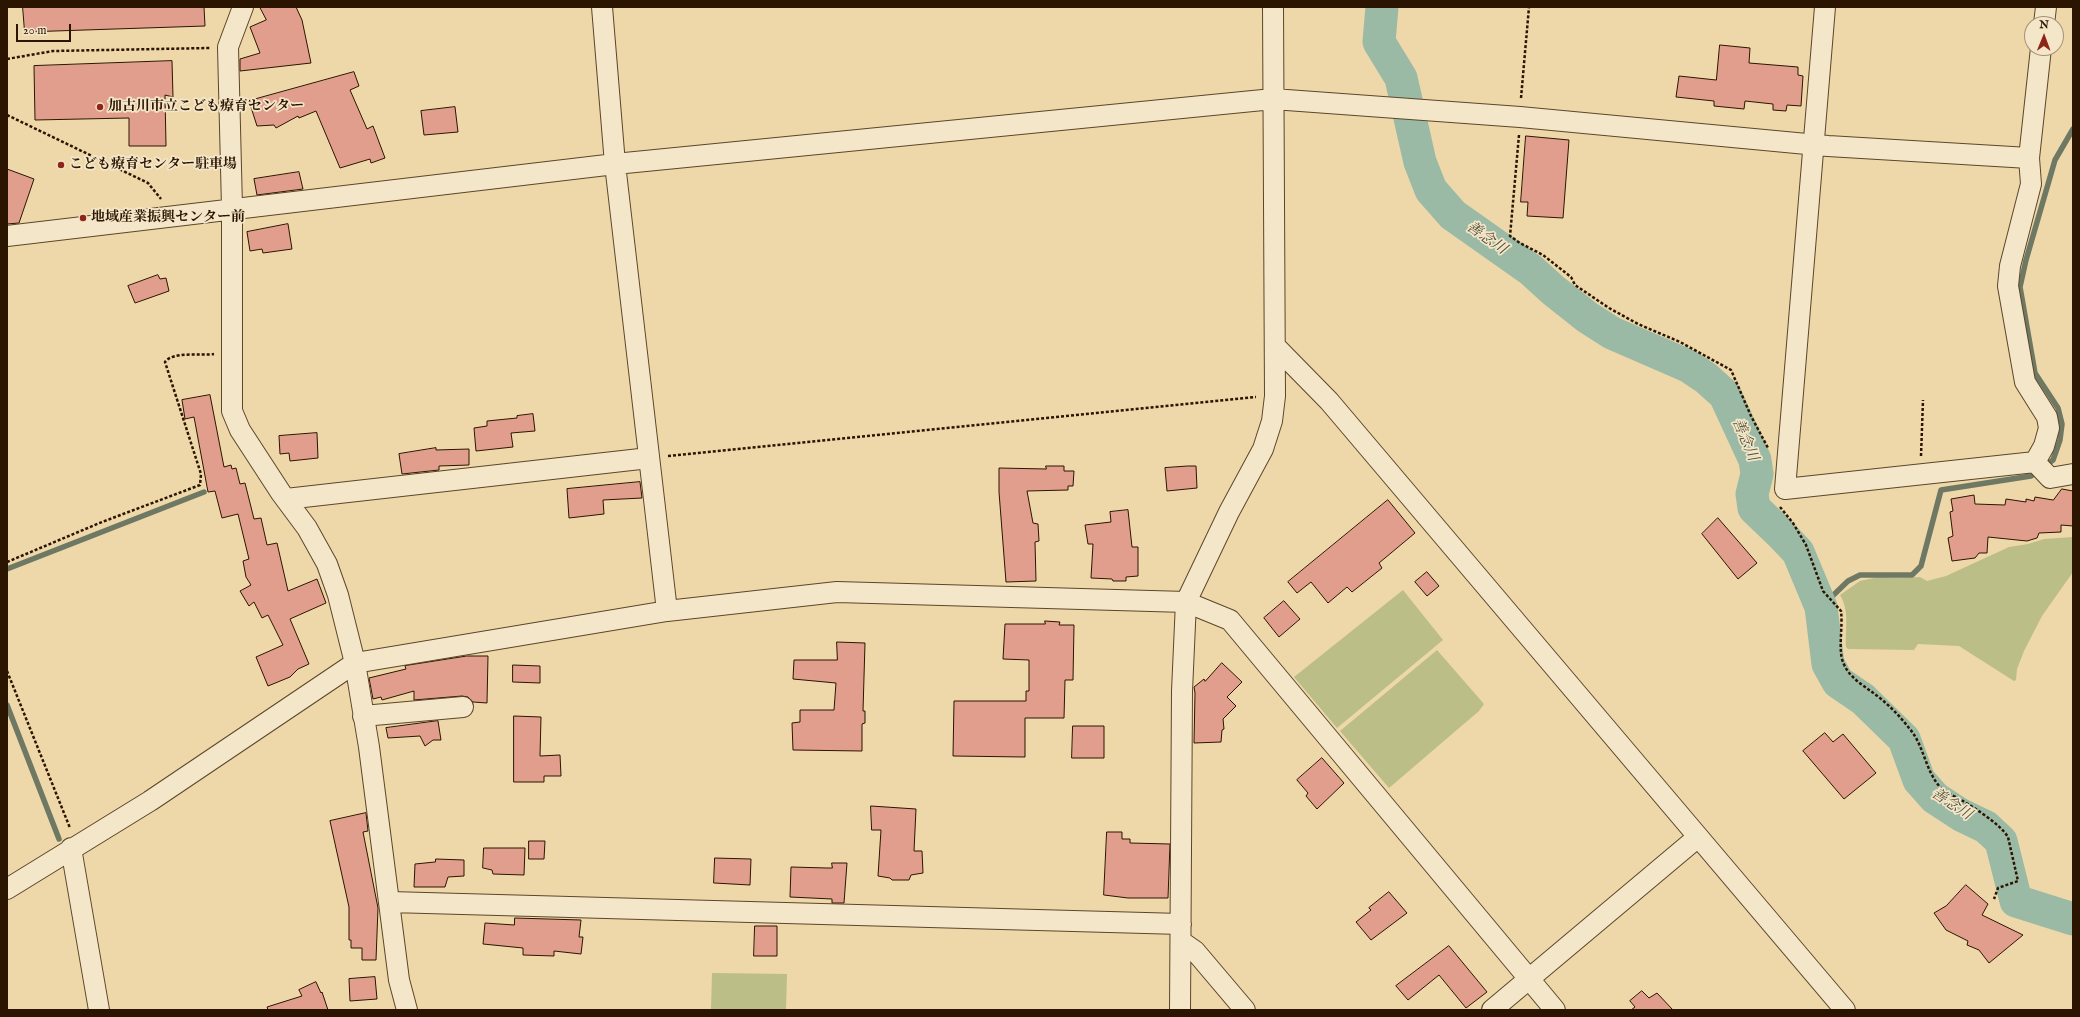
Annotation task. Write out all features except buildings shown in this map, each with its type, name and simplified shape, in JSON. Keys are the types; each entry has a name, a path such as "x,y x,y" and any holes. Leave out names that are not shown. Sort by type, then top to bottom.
{"street":[{"path":"243,7 228,47 232,208 232,411 240,430 307,528 327,564 338,595 354,663 370,754 399,980 407,1010"},
{"path":"602,7 615,164 667,611"},
{"path":"1180,1010 1182,691 1186,602 1229,512 1263,449 1272,421 1275,396 1276,346 1273,99 1274,7"},
{"path":"1825,7 1785,488 2035,462"},
{"path":"2035,462 2044,446 2049,428 2047,417 2026,382 2008,286 2010,266 2031,184 2029,158 2040,56"},
{"path":"7,236 232,208 615,164 1273,99 1520,117 1814,144 2029,158"},
{"path":"1276,346 1329,401 1845,1010"},
{"path":"286,499 649,458"},
{"path":"2035,462 2050,478 2073,474"},
{"path":"7,889 150,801 354,663 667,611 837,592 1186,602 1230,620 1554,1010"},
{"path":"363,716 463,707"},
{"path":"1492,1010 1698,838"},
{"path":"74,847 99,1010"},
{"path":"390,902 1181,933"},
{"path":"1181,933 1245,1010"}],"path":[{"path":"1529,7 1510,236 1543,255 1571,277 1575,285 1609,308 1638,324 1680,342 1731,370 1751,416 1769,450"},
{"path":"7,59 53,51 228,47"},
{"path":"7,115 148,183 174,215"},
{"path":"7,562 102,522 200,485 201,474 165,362 171,357 181,355 201,356 232,351"},
{"path":"649,458 1275,396"},
{"path":"1920,474 1924,400"},
{"path":"1785,488 1776,490 1776,500 1782,512 1793,524 1806,545 1823,592 1841,611 1841,652 1843,662 1856,681 1889,706 1910,728 1916,737 1927,764 1940,787 1975,809 2004,831 2010,844 2018,881 1998,888 1994,899"},
{"path":"7,670 74,847"}],"green space":[{"path":"2073,537 2073,572 2042,616 2024,651 2017,669 2016,680 2014,681 1959,646 1918,644 1914,650 1848,649 1846,647 1846,614 1840,595 1860,581 1878,577 1920,577 1927,581 1946,576 2009,547 2028,544 2044,539"},
{"path":"1403,590 1443,640 1337,728 1294,677"},
{"path":"1437,650 1484,704 1479,711 1389,788 1340,731"},
{"path":"712,973 787,974 786,1010 711,1010"}],"waterway":[{"name":"善念川","path":"1382,7 1379,42 1401,78 1420,162 1431,190 1453,215 1531,270 1587,317 1612,333 1688,366 1706,378 1725,395 1755,460 1757,474 1752,494 1754,508 1798,552 1821,607 1828,664 1838,682 1863,699 1904,739 1919,780 1935,798 1961,815 1986,827 2001,841 2016,901 2073,919"},
{"path":"1821,607 1848,581 1860,575 1912,575 1921,566 1941,490 2031,476 2053,460 2060,440 2062,424 2058,408 2035,373 2020,287 2026,260 2055,160 2073,129"},
{"path":"7,569 204,492"},
{"path":"7,705 59,839"}],"place":[{"name":"加古川市立こども療育センター","path":"100,107"},
{"name":"こども療育センター駐車場","path":"61,165"},
{"name":"地域産業振興センター前","path":"83,218"}]}
